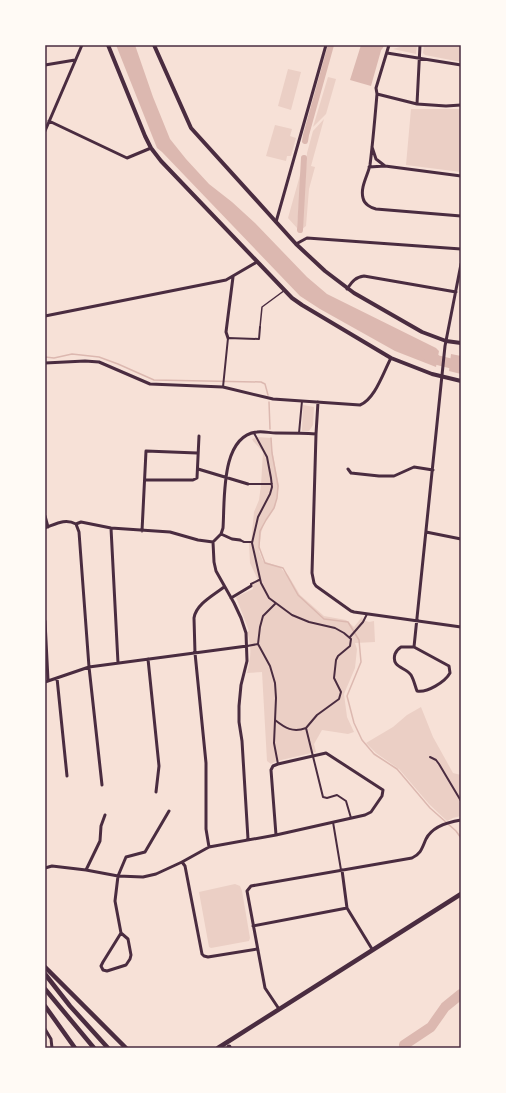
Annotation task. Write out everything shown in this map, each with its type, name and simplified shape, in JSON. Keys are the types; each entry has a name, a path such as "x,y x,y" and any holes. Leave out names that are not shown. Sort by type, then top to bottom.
{"main road":[{"path":"108,45 151,148 161,161 284,290 302,305 391,358 443,378 461,381"},
{"path":"154,45 191,128 296,244 325,271 347,288 422,332 446,344 461,343"},
{"path":"218,1048 461,894"},
{"path":"45,967 126,1048"},
{"path":"45,974 70,1006 108,1048"},
{"path":"45,989 94,1048"},
{"path":"45,1006 76,1048"},
{"path":"228,1048 240,1035"}],"street":[{"path":"45,131 82,45"},
{"path":"276,222 326,45"},
{"path":"389,45 376,88 377,94 372,146 362,197 364,202 376,210 461,216"},
{"path":"417,104 420,45"},
{"path":"387,53 461,65"},
{"path":"45,65 75,60"},
{"path":"377,94 417,104 446,106 461,105"},
{"path":"49,121 127,158 151,148"},
{"path":"372,146 376,158 385,166"},
{"path":"369,167 385,166 461,176"},
{"path":"296,244 307,238 461,249"},
{"path":"45,316 226,280 257,262"},
{"path":"414,647 446,344 461,264"},
{"path":"347,288 358,277 364,276 456,292"},
{"path":"223,386 228,338 226,332 233,277"},
{"path":"228,338 259,339 260,327"},
{"path":"45,364 85,361 99,362 150,384 223,386 273,399 360,405 371,397 391,358"},
{"path":"299,433 302,401"},
{"path":"318,402 312,572 314,582 321,590 351,611 461,627"},
{"path":"248,839 242,741 239,722 239,706 247,661 246,633 241,618 216,571 213,542 221,534 223,528 226,477 233,450 238,442 244,437 254,433 268,432 316,434"},
{"path":"254,433 268,457 272,484 270,494 258,516 252,542 260,580 269,598 292,615 309,622 335,628 351,636"},
{"path":"145,480 193,480 197,478 199,436"},
{"path":"142,531 146,451 197,453"},
{"path":"348,469 351,473 379,476 394,476 414,467 433,470"},
{"path":"198,469 248,484 272,484"},
{"path":"45,516 46,527 65,521 76,524 82,522 111,528 170,532 198,540 213,542"},
{"path":"76,524 79,532 89,667 102,785"},
{"path":"111,528 118,663"},
{"path":"426,532 461,538"},
{"path":"221,534 232,539 252,542"},
{"path":"231,598 251,586 251,584 260,580"},
{"path":"209,847 206,829 206,763 195,654 195,612 199,606 224,587"},
{"path":"275,603 263,616 258,644 270,666 275,683 276,698 274,743 278,764"},
{"path":"351,636 357,630 367,614"},
{"path":"45,621 47,681 89,667 195,654 258,644"},
{"path":"275,720 292,730 300,730 306,728 317,715 339,699 341,692 334,678 334,668 338,656 352,643 351,636"},
{"path":"401,647 414,647 449,666 451,670 446,680 422,692 417,691 412,676 397,665 394,660 395,654 401,647"},
{"path":"148,659 159,766 156,792"},
{"path":"57,678 67,776"},
{"path":"306,728 323,797 327,798 337,795 346,801 351,818"},
{"path":"45,868 52,866 118,876 143,877 156,874 209,847 276,835 372,812 384,790 326,754 273,766 271,774 276,835"},
{"path":"430,757 436,760 439,764 461,801"},
{"path":"121,933 101,966 103,970 107,971 126,965 131,955 128,939 121,933 115,901 118,876 126,857 145,852 169,811"},
{"path":"86,870 100,841 101,826 106,815"},
{"path":"279,1009 265,988 247,891 251,886 412,858 421,852 426,838 431,832 444,825 461,820"},
{"path":"333,822 347,908 372,949"},
{"path":"182,862 186,868 202,954 208,957 257,949"},
{"path":"253,926 347,908"},
{"path":"45,1029 51,1039 52,1048"}],"lane":[{"path":"260,327 262,307 284,290"}],"shaded area":[{"path":"116,45 135,45 153,97 170,139 209,184 255,223 307,277 327,294 436,348 439,351 436,367 395,351 320,309 300,296 157,148"},
{"path":"361,45 374,45 382,47 371,86 350,80"},
{"path":"407,45 417,45 416,54 393,49"},
{"path":"424,45 461,45 461,62 425,55 423,53"},
{"path":"288,69 301,72 291,110 278,106"},
{"path":"328,77 336,79 326,114 313,127"},
{"path":"411,109 461,109 461,172 406,165"},
{"path":"324,119 311,166 315,167 309,189 306,226 302,229 307,153 313,131"},
{"path":"275,125 292,129 290,136 296,138 291,156 287,156 286,161 266,156"},
{"path":"302,168 297,228 288,218"},
{"path":"451,354 461,356 461,374 449,371"},
{"path":"303,405 314,407 313,425 309,431 302,431"},
{"path":"257,437 271,438 279,486 275,507 265,521 261,533 259,551 263,561 280,567 288,575 300,595 324,616 346,620 354,627 362,617 363,620 369,622 374,621 375,642 355,643 357,649 355,668 344,694 347,717 354,732 348,734 322,730 314,744 316,752 277,761 271,764 267,761 262,672 247,673 250,652 250,642 247,632 249,631 236,597 253,589 252,584 258,580 250,563 249,543 251,543 254,512 259,500 261,485 263,452 252,439"},
{"path":"421,707 433,737 453,773 461,775 461,816 447,821 429,804 399,769 376,753 366,743 393,727 407,715"},
{"path":"235,884 240,886 242,891 250,938 249,941 211,948 209,947 199,892"}],"waterway":[{"path":"305,141 331,45"},
{"path":"374,45 380,47 381,45"},
{"path":"300,230 304,158"},
{"path":"45,357 54,358 72,354 99,357 154,380 261,382 265,384 268,395"},
{"path":"426,354 437,360 461,366"},
{"path":"269,402 270,429"},
{"path":"271,438 278,486 274,508 260,531 259,547 265,563 283,568 298,595 324,619 348,622 359,640 361,662 347,696 354,723 362,740 374,754 397,769 430,808 456,831 461,838"},
{"path":"404,1045 431,1027 445,1007 461,994"}]}
